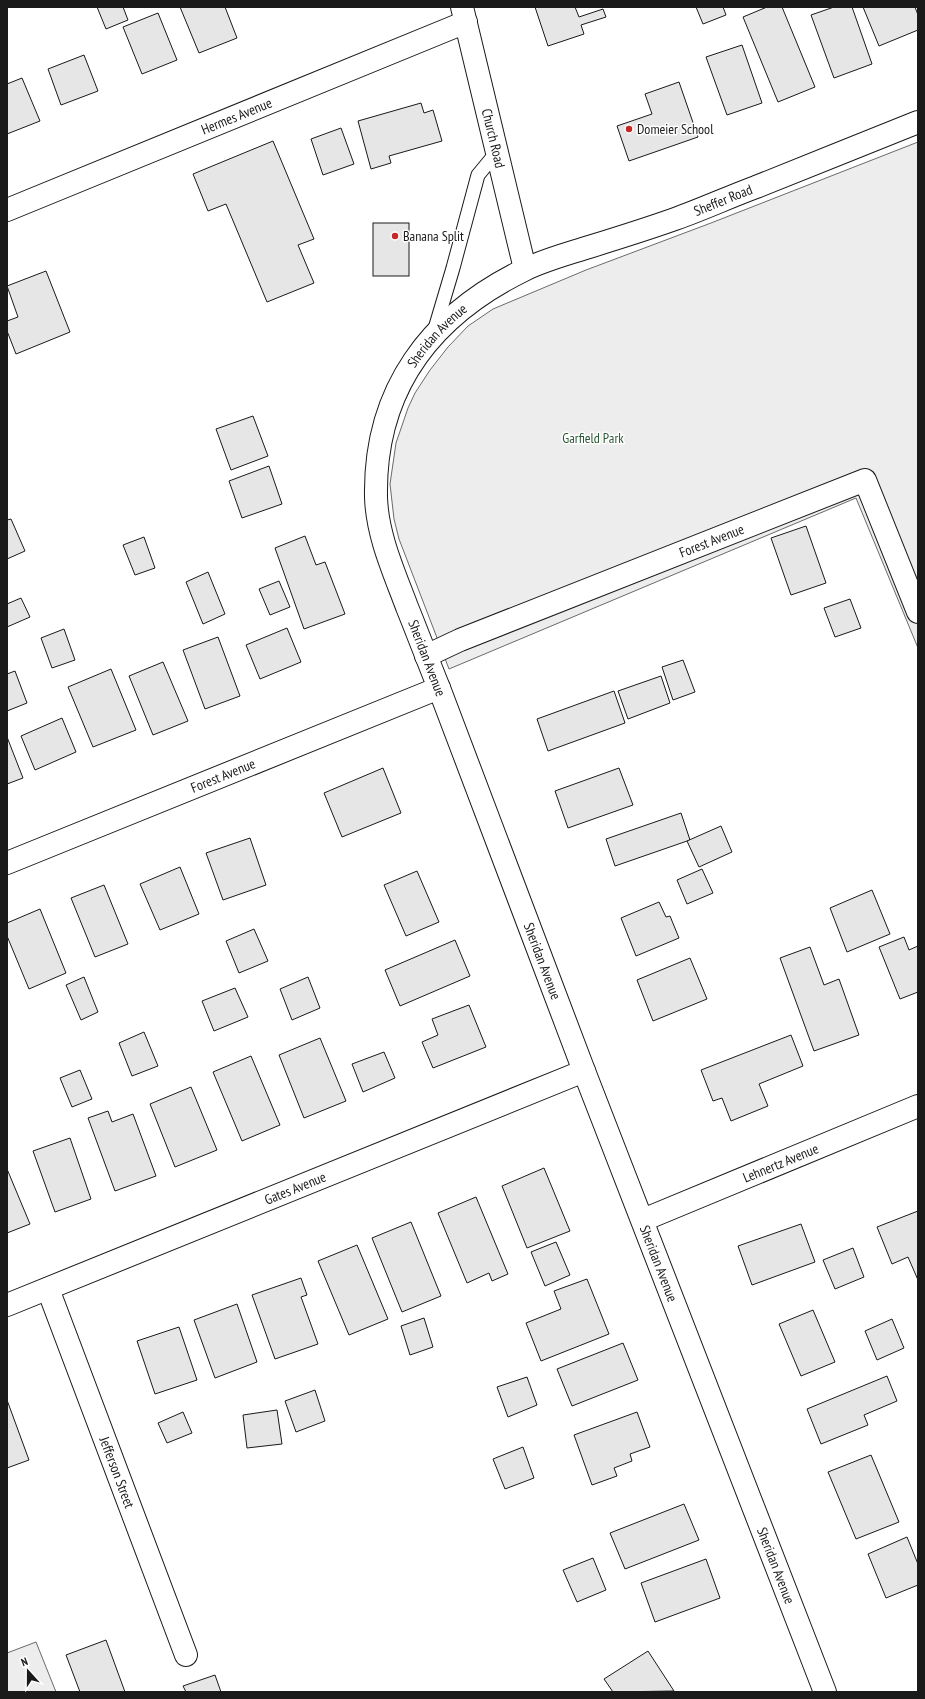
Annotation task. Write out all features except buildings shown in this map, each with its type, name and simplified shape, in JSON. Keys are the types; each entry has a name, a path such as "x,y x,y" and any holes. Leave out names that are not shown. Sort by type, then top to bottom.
{"street":[{"name":"Church Road","path":"464,15 525,269"},
{"name":"Hermes Avenue","path":"7,210 464,15"},
{"name":"Sheffer Road","path":"525,269 553,258 677,218 918,122"},
{"name":"Sheridan Avenue","path":"525,269 475,298 452,316 432,337 414,361 396,392 385,422 378,458 376,498 379,528 395,574 584,1071 825,1692"},
{"name":"Forest Avenue","path":"426,656 468,637 865,480 918,612"},
{"name":"Forest Avenue","path":"7,863 439,688"},
{"name":"Gates Avenue","path":"7,1305 584,1071"},
{"name":"Lehnertz Avenue","path":"643,1220 918,1106"},
{"name":"Jefferson Street","path":"48,1289 186,1655"}],"lane":[{"path":"432,337 453,268 478,175 497,152"}],"shaded area":[{"name":"Garfield Park","path":"918,142 918,648 856,498 449,669 399,539 394,519 390,484 396,443 408,408 415,393 430,370 448,347 468,326 493,309 586,270"},
{"path":"36,1642 56,1692 7,1692 7,1653"}],"place":[{"name":"Domeier School","path":"629,129"},
{"name":"Banana Split","path":"395,236"}]}
